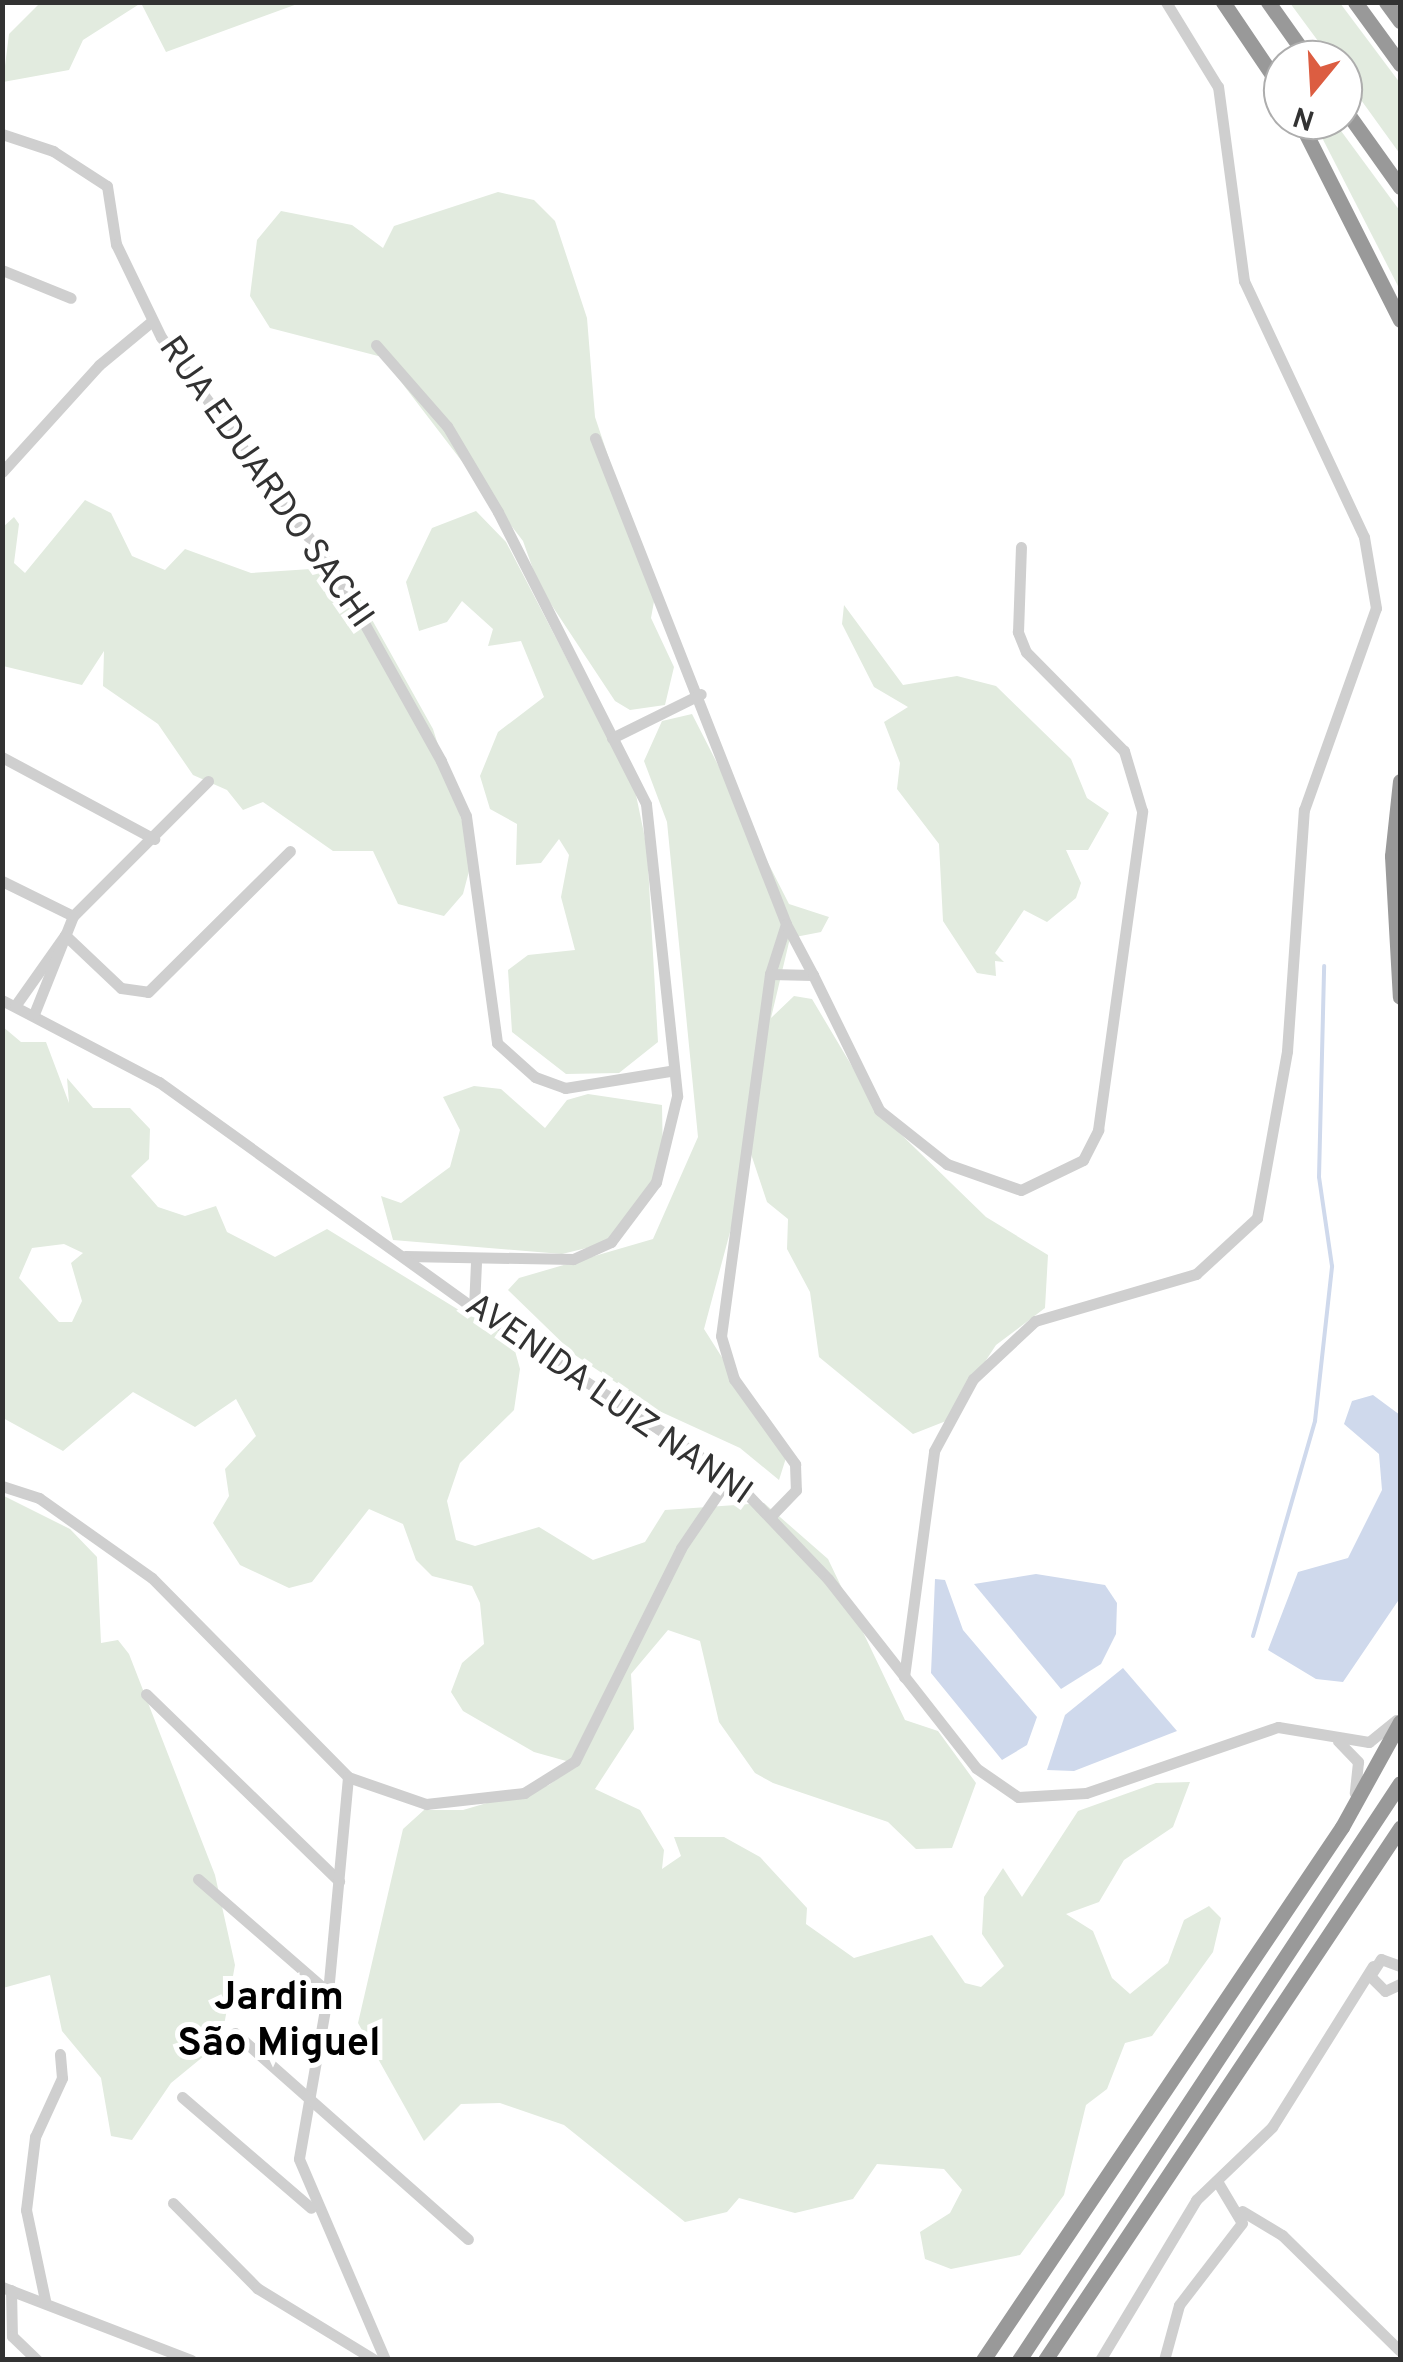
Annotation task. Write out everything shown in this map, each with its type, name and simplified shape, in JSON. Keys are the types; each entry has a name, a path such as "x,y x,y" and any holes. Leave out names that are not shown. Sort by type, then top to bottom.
{"highway":[{"path":"1222,2 1263,62"},
{"path":"1268,2 1295,40"},
{"path":"1355,2 1400,64"},
{"path":"1386,2 1400,21"},
{"path":"1363,135 1400,187"},
{"path":"1310,140 1400,320"},
{"path":"1400,781 1392,856 1400,997"},
{"path":"984,2360 1342,1827 1400,1718"},
{"path":"1019,2360 1400,1783"},
{"path":"1044,2360 1400,1828"}],"street":[{"path":"904,1678 934,1452 972,1379 1035,1322 1196,1274 1257,1218 1287,1051 1304,810 1330,717 1376,608 1364,536 1244,282 1218,87 1166,2"},
{"name":"RUA EDUARDO SACHI","path":"2,134 103,181 122,255 152,322 340,580 440,761 466,816 497,1042 535,1077 565,1088 670,1071"},
{"path":"2,270 70,298"},
{"path":"2,472 99,364 152,322"},
{"path":"376,345 448,426 612,738 655,835 672,1135 639,1216 611,1242 573,1258 476,1263 401,1256"},
{"path":"595,438 702,694 786,924 866,1091 926,1152 1020,1190 1083,1160 1098,1130 1142,811 1124,751 1026,652 1018,632 1021,548"},
{"path":"612,738 702,694"},
{"path":"2,758 154,839"},
{"path":"34,1014 72,916 154,839 208,781"},
{"path":"65,935 121,988 148,992 290,851"},
{"path":"2,881 72,916"},
{"path":"772,1514 796,1490 796,1464 734,1379 721,1336 770,974 786,924"},
{"path":"16,1006 65,935"},
{"path":"770,974 813,975"},
{"name":"AVENIDA LUIZ NANNI","path":"2,1000 159,1082 474,1308 730,1476 772,1514 976,1768 1018,1796 1086,1794 1278,1728 1369,1742 1400,1718"},
{"path":"440,1284 451,1261"},
{"path":"474,1308 476,1263"},
{"path":"2,1486 39,1498 152,1578 348,1777 426,1804 492,1800 552,1780 598,1731 626,1650 730,1476"},
{"path":"146,1694 339,1880"},
{"path":"1335,1738 1361,1770 1342,1827"},
{"path":"348,1777 328,1992 299,2160 314,2210 355,2278 385,2360"},
{"path":"198,1880 328,1992"},
{"path":"1100,2360 1179,2225 1217,2180 1272,2126 1349,1998 1373,1966 1386,1958 1400,1966"},
{"path":"1373,1966 1380,1990"},
{"path":"1349,1998 1400,1984"},
{"path":"235,2033 468,2239"},
{"path":"46,2300 26,2210 60,2054"},
{"path":"182,2097 314,2210"},
{"path":"1217,2180 1242,2211 1282,2235 1400,2351"},
{"path":"173,2203 257,2288 374,2360"},
{"path":"1164,2360 1179,2305 1234,2237 1242,2211"},
{"path":"38,2360 12,2336 7,2288 46,2300 191,2360"}],"shaded area":[{"path":"40,2 300,3 166,52 141,3 83,40 69,70 3,82 9,34"},
{"path":"1290,3 1340,3 1400,83 1400,154 1363,103 1363,40 1317,40"},
{"path":"1323,140 1348,140 1400,211 1400,290"},
{"path":"498,192 534,200 555,221 587,318 595,417 655,596 651,618 674,667 665,705 630,710 615,701 539,586 523,541 382,357 270,328 250,296 257,240 281,211 352,225 383,248 394,226"},
{"path":"85,500 111,513 132,556 165,570 185,549 251,573 311,569 356,591 433,729 473,856 463,894 444,916 398,904 373,851 333,851 263,802 243,810 227,790 193,775 158,724 103,686 104,651 82,685 3,666 2,528 14,517 19,524 14,563 25,573"},
{"path":"476,511 506,542 635,790 647,848 658,1042 619,1073 566,1074 512,1032 508,970 528,955 575,950 561,897 569,855 559,839 541,863 516,865 517,824 490,809 480,776 498,732 544,697 521,641 488,646 493,629 462,601 447,622 419,631 406,582 432,528"},
{"path":"844,605 903,685 957,676 996,686 1071,759 1087,798 1109,813 1088,850 1066,850 1081,883 1076,898 1047,922 1024,910 995,953 1004,962 995,961 996,976 977,973 943,921 939,844 897,789 900,763 884,722 908,707 874,687 842,624"},
{"path":"692,714 789,904 829,917 821,932 790,938 771,1018 794,996 812,999 881,1115 986,1217 1048,1255 1045,1308 996,1345 946,1421 913,1434 819,1357 810,1292 787,1249 788,1219 767,1202 751,1154 704,1329 786,1458 779,1480 740,1448 657,1410 575,1355 508,1290 519,1278 653,1239 698,1137 667,822 644,761 662,721"},
{"path":"2,1026 21,1042 46,1042 69,1103 67,1078 93,1108 130,1108 150,1129 149,1159 131,1176 158,1207 185,1216 216,1206 227,1232 275,1257 327,1229 467,1315 509,1329 520,1369 514,1410 460,1463 447,1501 456,1540 475,1546 539,1527 593,1560 645,1542 665,1510 764,1503 828,1559 905,1720 938,1731 976,1783 952,1848 916,1849 888,1822 773,1783 755,1773 719,1722 700,1641 668,1630 631,1674 634,1729 595,1789 640,1810 664,1850 662,1869 681,1856 674,1837 724,1837 760,1857 807,1908 806,1924 854,1958 932,1935 965,1983 981,1987 1004,1966 982,1934 984,1897 1003,1868 1022,1897 1078,1811 1156,1783 1190,1782 1173,1827 1124,1860 1099,1902 1066,1914 1093,1931 1112,1978 1130,1994 1168,1963 1184,1920 1209,1906 1221,1918 1213,1952 1152,2036 1125,2043 1107,2089 1086,2105 1064,2195 1020,2255 951,2269 925,2259 920,2232 950,2213 962,2190 944,2169 877,2164 853,2199 795,2213 739,2198 727,2212 685,2222 564,2125 500,2103 461,2104 424,2141 358,2023 403,1829 424,1810 463,1810 549,1785 577,1764 534,1752 463,1711 451,1692 462,1663 484,1644 480,1603 472,1586 432,1576 416,1560 403,1524 369,1509 312,1582 289,1588 240,1565 213,1523 229,1496 225,1469 256,1436 236,1399 195,1427 133,1392 63,1451 3,1418","holes":["64,1244 83,1253 71,1263 82,1301 72,1322 59,1322 19,1278 32,1248"]},
{"path":"474,1086 501,1089 545,1128 567,1100 588,1094 662,1105 663,1161 633,1220 599,1245 562,1254 393,1240 381,1196 401,1203 450,1167 460,1130 443,1097"},
{"path":"2,1495 70,1529 97,1557 101,1643 118,1640 129,1654 215,1875 235,1965 221,2042 171,2083 132,2140 111,2136 101,2078 62,2031 50,1975 3,1988"}],"water":[{"path":"1373,1395 1400,1415 1400,1598 1343,1682 1316,1679 1268,1650 1298,1572 1348,1558 1382,1490 1379,1454 1344,1424 1352,1401"},
{"path":"1036,1574 1105,1585 1117,1603 1116,1634 1101,1664 1061,1689 974,1584"},
{"path":"935,1579 945,1580 963,1630 1037,1717 1027,1745 1002,1760 931,1673"},
{"path":"1123,1668 1177,1731 1074,1771 1047,1770 1065,1715"}],"waterway":[{"path":"1253,1636 1315,1421 1332,1266 1319,1177 1324,966"}],"district":[{"name":"Jardim São Miguel","path":"279,2022"}]}
